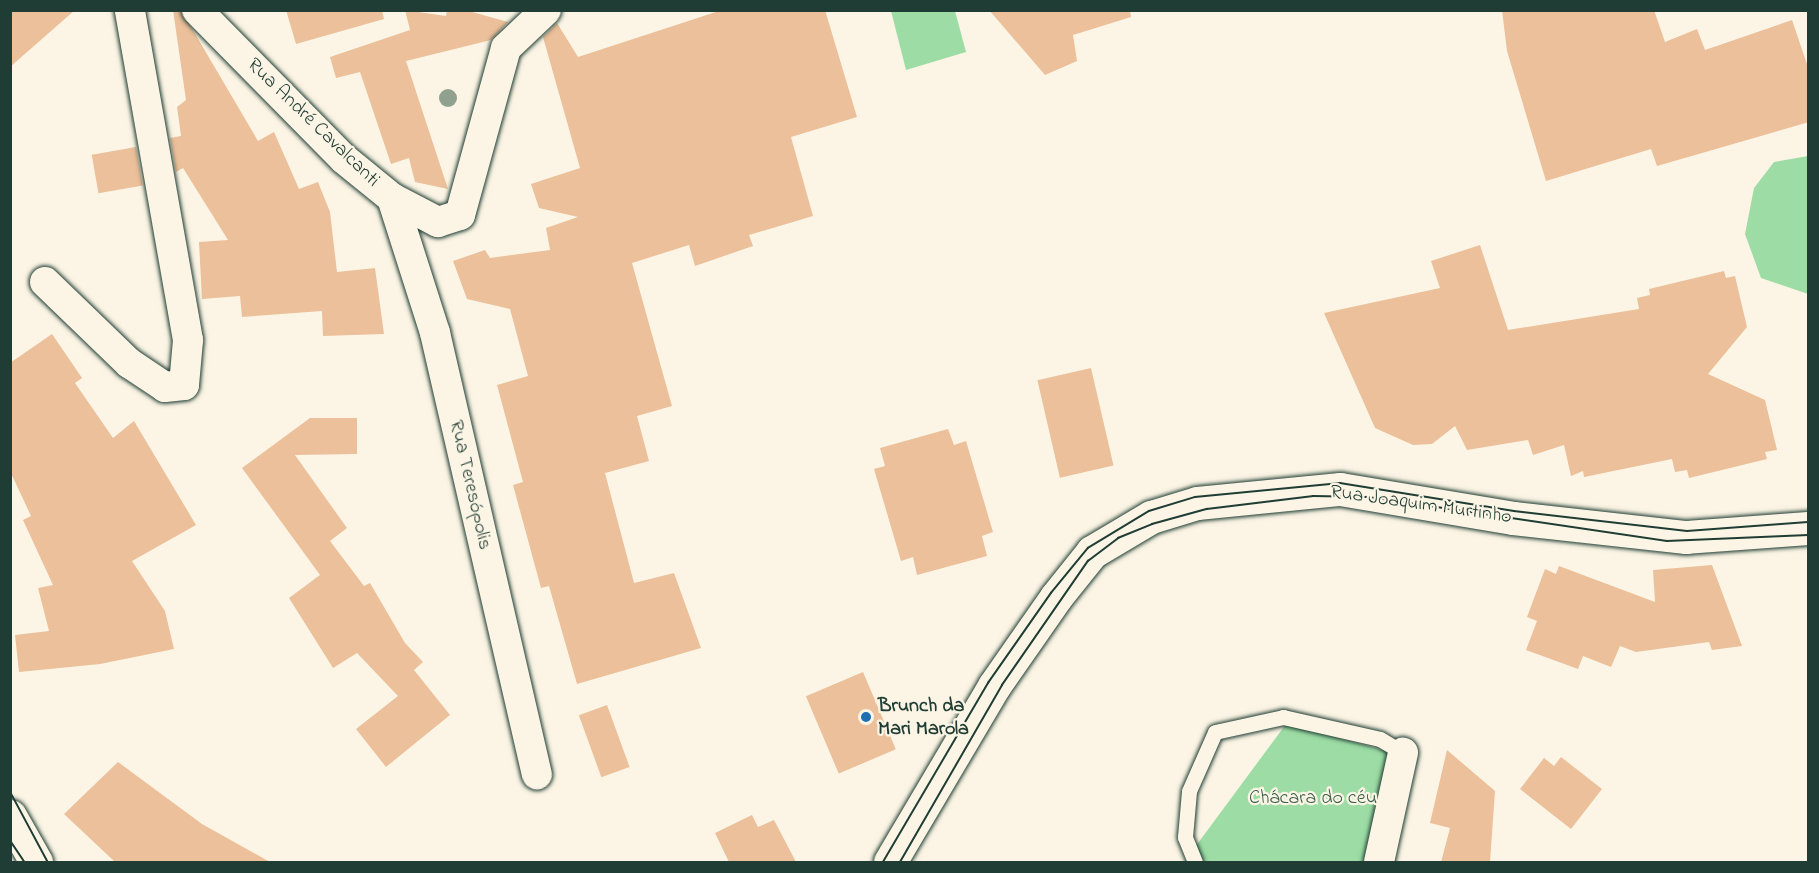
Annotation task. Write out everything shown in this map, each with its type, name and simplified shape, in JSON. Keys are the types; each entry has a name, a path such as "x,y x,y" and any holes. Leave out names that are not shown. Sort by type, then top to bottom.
{"street":[{"path":"45,282 129,363 165,387 184,385 188,340 130,10"},
{"name":"Rua André Cavalcanti","path":"197,10 344,159 392,198 438,222 460,215 506,48 546,10"},
{"name":"Rua Teresópolis","path":"392,198 435,333 537,774"},
{"name":"Rua Joaquim Murtinho","path":"890,862 994,686 1056,597 1092,552 1151,516 1207,501 1340,489 1513,518 1686,537 1809,528"},
{"path":"1379,862 1403,753"},
{"path":"10,816 36,862"}],"lane":[{"path":"1195,862 1185,837 1189,791 1215,732 1283,717 1380,739 1403,753"}],"green space":[{"path":"891,11 955,11 966,52 906,70"},
{"path":"1808,156 1808,294 1761,278 1745,234 1754,188 1774,162"},
{"name":"Chácara do céu","path":"1286,724 1398,754 1374,862 1184,862"}],"building":[{"path":"10,10 75,10 10,67"},
{"path":"173,10 180,10 258,141 274,132 299,189 318,182 330,212 337,272 375,268 384,334 323,336 322,311 242,317 240,296 202,299 199,242 228,240 183,168 176,172 170,138 181,136 177,107 186,100"},
{"path":"286,10 382,10 384,19 296,44"},
{"path":"405,10 446,16 447,10 465,10 508,22 491,40 406,61 448,189 415,182 409,158 391,164 360,72 336,78 330,57 410,30"},
{"path":"722,10 825,10 857,117 791,137 813,216 749,235 753,246 695,266 689,245 632,263 672,406 637,416 649,461 605,473 634,583 674,573 701,648 577,684 549,586 541,588 513,485 523,482 497,385 528,376 510,309 467,299 453,261 485,250 490,258 550,250 546,228 578,217 539,208 531,184 580,168 543,37 557,23 578,57"},
{"path":"989,10 1130,10 1131,17 1073,35 1077,61 1045,75"},
{"path":"1502,10 1654,10 1665,42 1697,29 1705,50 1792,20 1809,70 1809,122 1657,166 1651,149 1546,181 1507,51"},
{"path":"136,147 143,185 98,193 92,155"},
{"path":"1480,245 1508,330 1639,309 1637,298 1650,295 1649,289 1724,271 1726,278 1735,276 1747,327 1708,374 1765,400 1777,450 1765,452 1767,459 1689,478 1687,470 1675,472 1672,459 1584,477 1583,471 1571,476 1564,445 1533,455 1528,440 1467,450 1455,426 1432,444 1413,445 1375,428 1324,313 1440,288 1431,261"},
{"path":"52,334 82,378 75,383 113,438 134,421 196,525 132,561 165,611 174,649 100,664 19,672 15,635 49,631 38,588 53,585 23,520 31,516 10,471 10,363"},
{"path":"1091,368 1113,465 1060,478 1037,380"},
{"path":"310,418 357,418 357,454 295,455 347,528 330,541 364,586 370,583 405,643 423,662 414,670 450,715 386,767 356,729 398,696 357,653 333,668 289,598 320,575 242,468"},
{"path":"948,429 954,445 966,441 993,532 982,536 987,556 917,575 913,557 901,561 874,469 885,466 880,448"},
{"path":"1712,565 1742,646 1712,650 1709,642 1636,652 1620,646 1611,667 1583,656 1578,669 1526,650 1537,621 1527,617 1545,569 1556,574 1559,566 1655,602 1653,570"},
{"path":"863,672 896,749 839,774 806,696"},
{"path":"607,705 630,767 601,777 579,715"},
{"path":"1447,750 1495,791 1490,862 1441,862 1450,828 1430,823"},
{"path":"1561,757 1602,789 1571,829 1520,789 1544,758 1554,766"},
{"path":"118,762 202,824 270,862 115,862 64,814"},
{"path":"752,815 758,827 774,820 796,862 729,862 715,833"}],"tram line":[{"path":"883,862 988,683 1051,593 1088,548 1149,511 1195,497 1340,483 1514,511 1687,531 1808,522"},
{"path":"900,862 1002,685 1088,561 1118,538 1152,524 1207,509 1313,496 1369,497 1667,541 1808,535"},
{"path":"10,791 48,862"},
{"path":"10,840 25,862"}],"place":[{"name":"Brunch da Mari Marola","path":"866,717"}]}
